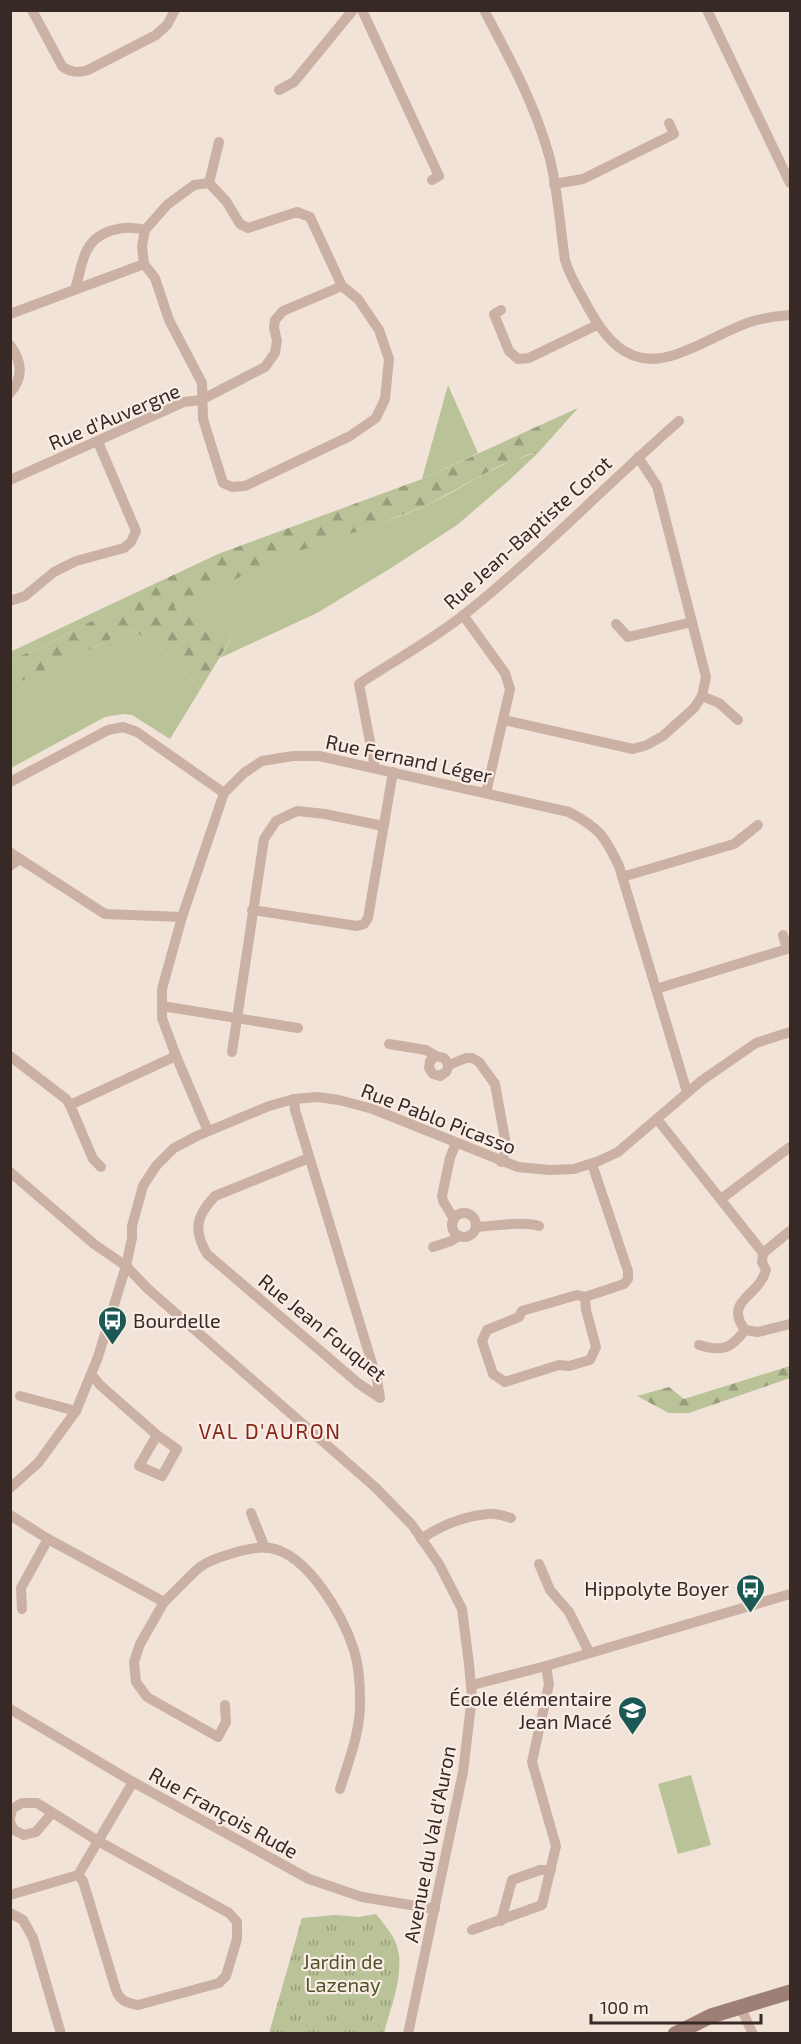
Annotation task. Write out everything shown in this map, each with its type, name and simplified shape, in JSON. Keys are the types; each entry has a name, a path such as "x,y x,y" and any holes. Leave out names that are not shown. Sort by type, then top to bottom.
{"street":[{"path":"32,10 62,66 66,70 81,72 156,35 167,24 175,10"},
{"path":"279,90 294,82 353,10"},
{"path":"362,10 439,176 432,180"},
{"path":"484,10 516,70 536,115 550,160 565,260 597,325 607,338 637,357 658,359 688,350 749,322 790,315"},
{"path":"707,10 790,183"},
{"path":"554,183 583,179 674,134 669,123"},
{"path":"201,400 202,383 169,320 155,278 144,264 142,246 145,230 167,205 194,185 209,183 219,142"},
{"name":"Rue d'Auvergne","path":"10,480 184,402 201,400 203,419 223,483 232,487 244,486 350,436 375,418 385,399 389,359 379,330 358,299 342,286 310,217 297,212 248,228 240,224 226,201 209,183"},
{"path":"75,289 87,249 102,234 120,227 145,230"},
{"path":"10,314 144,264"},
{"path":"201,400 265,367 275,353 277,341 275,320 283,311 342,286"},
{"path":"501,310 494,314 509,351 518,359 529,358 597,325"},
{"path":"10,345 18,356 20,367 20,375 10,393"},
{"name":"Rue Jean-Baptiste Corot","path":"375,768 359,684 463,615 541,548 679,421"},
{"path":"10,601 25,596 54,572 76,561 124,548 131,542 136,531 98,442"},
{"name":"Rue Jean-Baptiste Corot","path":"638,457 657,486 705,677 702,696"},
{"path":"463,615 505,673 510,689 486,793"},
{"path":"616,624 628,637 692,622"},
{"path":"504,720 633,749 647,746 663,736 694,708 702,696 719,703 738,720"},
{"path":"10,782 108,729 123,727 137,732 224,793"},
{"name":"Rue Fernand Léger","path":"208,1131 162,1018 162,989 182,917 224,793 244,773 262,761 293,756 319,756 393,772 569,812 590,823 606,839 622,878 687,1092"},
{"path":"252,910 357,926 364,924 368,918 393,772"},
{"path":"232,1052 264,839 276,821 297,811 325,814 383,826"},
{"path":"622,878 734,844 758,825"},
{"path":"10,852 105,914 182,917"},
{"path":"10,866 20,859"},
{"path":"656,989 787,949 783,935"},
{"path":"162,1006 298,1028"},
{"name":"Rue Pablo Picasso","path":"10,1488 38,1463 76,1411 92,1375 126,1266 132,1226 143,1186 156,1166 174,1148 208,1131 269,1106 294,1099 317,1097 373,1109 501,1162 534,1170 561,1171 592,1164 618,1152 687,1092 756,1043 790,1032"},
{"path":"389,1044 426,1050 444,1058 448,1065 446,1072 440,1076 433,1074 429,1068 430,1060 436,1056"},
{"path":"10,1056 66,1099 93,1160 101,1167"},
{"path":"70,1105 176,1056"},
{"path":"448,1065 472,1058 479,1062 495,1084 505,1139 505,1153 501,1162"},
{"name":"Rue Jean Fouquet","path":"294,1099 309,1158 377,1380 380,1398 358,1383 207,1254 200,1242 197,1227 204,1208 215,1196 309,1158"},
{"path":"657,1119 763,1253 762,1262 766,1270 763,1281 740,1304 736,1313 738,1321 745,1330 758,1332 790,1324"},
{"path":"456,1143 450,1158 442,1196 454,1219 453,1230 459,1236"},
{"path":"722,1199 790,1147"},
{"path":"585,1297 586,1310 596,1347 590,1360 568,1366 559,1365 505,1382 493,1374 482,1341 487,1329 519,1317 522,1311 577,1295 585,1297 624,1284 628,1279 628,1271 592,1164"},
{"name":"Avenue du Val d'Auron","path":"10,1172 94,1244 126,1266 147,1290 375,1487 411,1525 439,1564 462,1609 472,1685 469,1730 463,1772 408,2034"},
{"path":"433,1247 459,1236 470,1236 476,1227 474,1219 468,1214 460,1214 454,1219"},
{"path":"476,1227 510,1226 527,1222 539,1226"},
{"path":"763,1253 790,1231"},
{"path":"699,1345 715,1350 734,1344 745,1330"},
{"path":"92,1375 100,1385 157,1435"},
{"path":"20,1396 76,1411"},
{"path":"251,1513 265,1548"},
{"path":"421,1539 452,1522 463,1519 489,1513 511,1518"},
{"path":"10,1515 48,1539 164,1602"},
{"path":"22,1609 21,1588 48,1539"},
{"path":"225,1705 226,1722 218,1737 147,1697 136,1682 134,1662 140,1644 164,1602 202,1566 240,1551 270,1548 285,1553 318,1584 344,1624 354,1651 358,1669 360,1703 356,1737 340,1789"},
{"path":"539,1564 550,1590 569,1612 589,1652"},
{"path":"472,1685 546,1666 790,1593"},
{"path":"472,1930 542,1905 556,1846 532,1762 549,1684 546,1666"},
{"name":"Rue François Rude","path":"10,1709 133,1782 309,1879 362,1897 435,1909"},
{"path":"10,1895 78,1875 133,1782"},
{"path":"52,1813 36,1832 24,1835 14,1830 10,1820 12,1809 22,1803 37,1803 98,1841 229,1914 237,1922 237,1939 226,1976 219,1983 138,2005 126,2002 119,1997 116,1990 83,1881 78,1875"},
{"path":"501,1921 512,1881 540,1870 550,1870"},
{"path":"10,1913 23,1920 33,1938 61,2034"},
{"path":"675,2034 711,2016 790,1992"},
{"path":"740,2006 753,2034"}],"green space":[{"path":"448,385 478,453 422,479"},
{"path":"578,408 538,453 499,466 427,505 290,554 174,607 180,613 188,611 232,637 200,690 178,663 132,629 11,686 11,659 45,646 134,598 135,593 218,554 422,479"},
{"path":"538,453 457,525 391,568 317,613 220,658 232,637 180,613 174,607 290,554 427,505 495,468"},
{"path":"135,593 134,598 45,646 11,659 10,652"},
{"path":"132,629 178,663 200,690 170,739 132,715 105,717 11,768 10,686"},
{"path":"790,1366 790,1378 689,1413 669,1413 637,1396 669,1387 684,1399"},
{"path":"691,1775 711,1845 678,1854 658,1784"},
{"name":"Jardin de Lazenay","path":"376,1914 393,1937 399,1960 397,1985 384,2033 269,2033 302,1918 335,1915 359,1917"}],"place":[{"name":"Bourdelle","path":"112,1346"},
{"name":"Hippolyte Boyer","path":"750,1614"},
{"name":"École élémentaire Jean Macé","path":"633,1736"}],"district":[{"name":"VAL D'AURON","path":"270,1430"}]}
